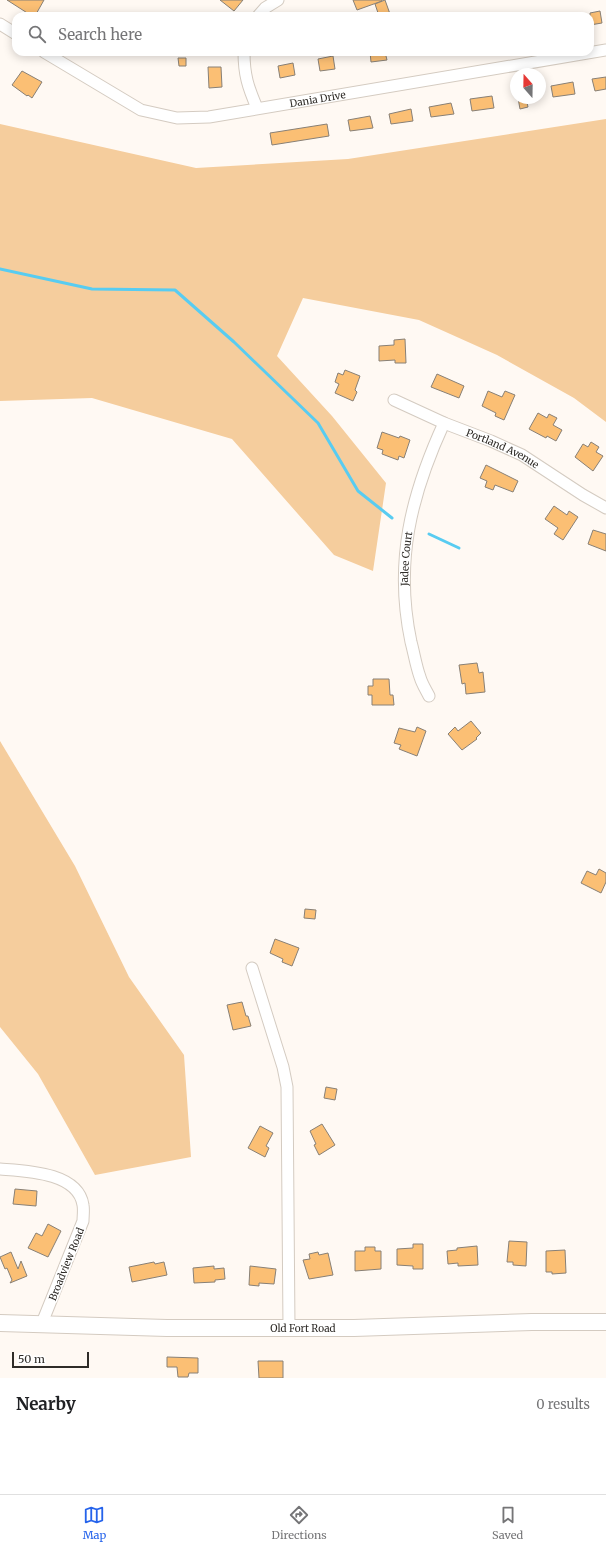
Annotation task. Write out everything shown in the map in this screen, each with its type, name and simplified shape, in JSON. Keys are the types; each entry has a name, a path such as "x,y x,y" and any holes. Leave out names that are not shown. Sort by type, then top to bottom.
{"main road":[{"name":"Old Fort Road","path":"0,1323 42,1323 166,1328 354,1328 532,1322 606,1322"}],"street":[{"path":"262,12 278,0"},
{"path":"0,24 12,32"},
{"name":"Dania Drive","path":"594,52 606,50"},
{"name":"Dania Drive","path":"50,56 69,69 141,110 177,118 209,117 570,56"},
{"path":"244,56 248,86 257,108"},
{"name":"Portland Avenue","path":"394,400 444,423 491,441 522,456 606,508"},
{"name":"Jadee Court","path":"429,696 420,677 404,604 404,567 407,538 417,493 433,447 444,423"},
{"path":"252,968 287,1087 289,1327"},
{"name":"Broadview Road","path":"0,1169 34,1172 57,1178 70,1185 78,1194 83,1204 83,1221 42,1323"}],"shaded area":[{"path":"606,119 606,422 574,398 497,355 419,320 303,298 277,356 332,416 386,483 373,571 334,555 232,439 92,398 0,401 0,124 196,168 348,159"},
{"path":"0,741 75,866 129,977 184,1055 191,1157 95,1175 38,1074 0,1027"}],"building":[{"path":"7,0 44,0 37,12 26,12"},
{"path":"220,0 243,0 234,11"},
{"path":"353,0 382,0 382,1 357,10"},
{"path":"385,0 389,12 378,12 375,4"},
{"path":"600,11 602,23 594,24 594,12"},
{"path":"333,56 335,69 320,71 318,59"},
{"path":"370,56 386,56 387,60 371,62"},
{"path":"178,58 186,58 186,66 179,66"},
{"path":"293,63 295,75 280,78 278,66"},
{"path":"208,67 221,67 222,87 209,88"},
{"path":"22,71 42,82 32,98 12,85"},
{"path":"606,77 606,89 595,91 592,79"},
{"path":"573,82 575,94 553,97 551,86"},
{"path":"492,96 494,108 472,111 470,99"},
{"path":"451,103 454,114 431,117 429,107"},
{"path":"519,104 527,104 528,107 520,109"},
{"path":"411,109 413,121 391,124 389,114"},
{"path":"370,116 373,128 350,131 348,120"},
{"path":"327,124 329,136 272,145 270,133"},
{"path":"405,339 406,363 395,363 395,360 379,361 379,346 394,345 394,340"},
{"path":"345,370 360,376 355,390 357,392 353,401 335,393 339,384 335,382 338,373 343,375"},
{"path":"437,374 464,386 459,398 431,387"},
{"path":"488,391 502,397 505,391 515,395 504,420 495,416 496,413 482,406"},
{"path":"538,413 547,418 549,414 557,418 553,425 562,430 556,441 547,436 546,438 529,429"},
{"path":"382,432 410,440 404,458 399,456 398,460 382,454 383,450 377,448"},
{"path":"591,442 599,447 596,452 603,456 593,471 575,457 583,444 588,447"},
{"path":"486,465 518,481 513,492 495,485 493,490 485,487 487,481 480,478"},
{"path":"554,506 567,515 569,511 578,517 563,540 554,534 558,528 545,519"},
{"path":"593,530 606,534 606,551 588,544"},
{"path":"477,663 479,673 483,672 485,692 466,694 465,683 462,684 459,665"},
{"path":"373,679 389,679 390,695 393,695 394,705 372,705 372,695 368,695 368,686 373,686"},
{"path":"471,721 481,733 476,738 477,739 462,750 448,734 455,727 458,731"},
{"path":"417,727 426,731 417,756 399,749 401,745 394,743 399,728 415,732"},
{"path":"599,869 606,873 606,882 601,893 581,883 587,871 596,875"},
{"path":"305,909 316,910 315,919 304,918"},
{"path":"275,939 299,948 292,966 282,962 283,959 270,953"},
{"path":"242,1002 251,1026 233,1030 227,1005"},
{"path":"326,1087 337,1089 335,1100 324,1098"},
{"path":"322,1124 335,1145 319,1155 310,1131"},
{"path":"260,1126 273,1133 266,1146 269,1148 265,1157 248,1148"},
{"path":"15,1189 37,1191 36,1206 13,1204"},
{"path":"48,1224 61,1231 48,1257 28,1248 36,1233 42,1236"},
{"path":"509,1241 527,1242 526,1266 513,1265 513,1262 507,1262"},
{"path":"413,1244 423,1244 423,1269 413,1269 413,1266 397,1265 397,1249 413,1248"},
{"path":"477,1246 478,1265 458,1266 458,1263 448,1264 447,1251 457,1250 457,1248"},
{"path":"365,1247 375,1247 375,1251 381,1251 381,1269 355,1271 355,1251 365,1251"},
{"path":"565,1250 566,1273 552,1274 552,1272 546,1272 546,1251"},
{"path":"11,1252 18,1269 21,1261 27,1276 10,1283 12,1280 0,1257"},
{"path":"318,1252 319,1255 328,1253 333,1275 309,1279 303,1260 310,1259 309,1254"},
{"path":"154,1262 155,1264 164,1262 167,1275 132,1282 129,1267"},
{"path":"214,1266 214,1269 224,1268 225,1279 215,1280 215,1282 194,1283 193,1268"},
{"path":"250,1266 276,1269 274,1284 259,1283 259,1286 249,1285"},
{"path":"167,1357 198,1358 198,1373 189,1373 188,1377 178,1377 177,1367 167,1367"},
{"path":"258,1361 283,1361 283,1378 259,1378"}],"waterway":[{"path":"0,269 92,289 175,290 234,342 318,423 358,491 392,518"},
{"path":"429,534 459,548"}]}
